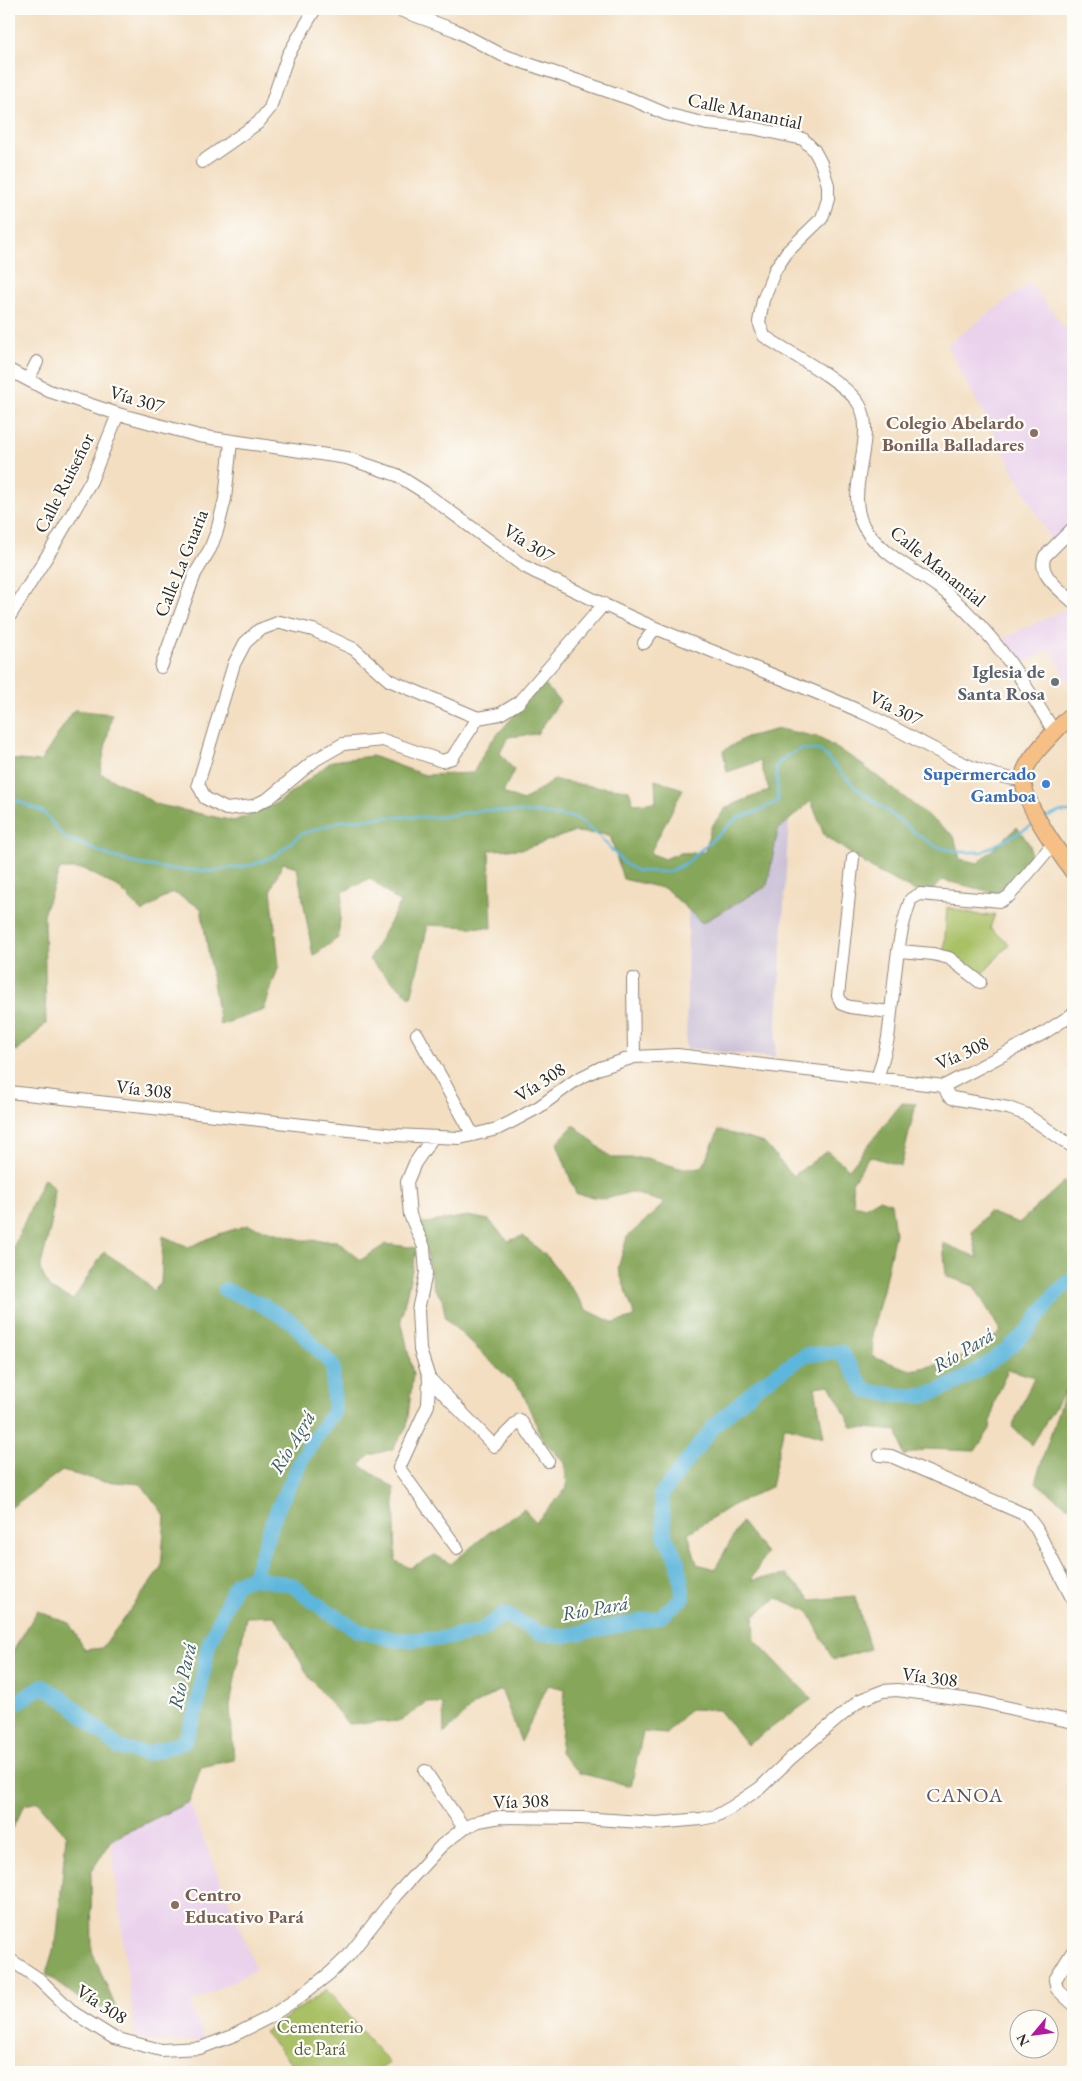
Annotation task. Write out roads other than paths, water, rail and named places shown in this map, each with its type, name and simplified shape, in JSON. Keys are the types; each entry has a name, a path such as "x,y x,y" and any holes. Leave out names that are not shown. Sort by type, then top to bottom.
{"main road":[{"path":"1066,724 1028,767 1024,773 1023,780 1026,795 1044,830 1073,872"}],"street":[{"path":"202,162 258,123 270,108 288,55 315,9"},
{"name":"Calle Manantial","path":"400,9 455,30 502,55 631,99 666,114 707,124 754,128 803,139 814,150 825,174 828,198 822,218 787,252 775,270 763,300 759,322 760,329 764,336 843,387 863,412 865,428 858,481 858,508 861,520 868,532 884,549 931,582 983,626 1018,672 1066,724"},
{"path":"28,380 37,362"},
{"name":"Vía 307","path":"9,370 49,392 118,414 199,436 346,458 398,475 424,492 522,565 655,628 792,681 860,711 910,735 963,764 991,775 1023,780"},
{"name":"Calle Ruiseñor","path":"9,617 91,481 118,414"},
{"name":"Calle La Guaria","path":"161,667 195,574 210,549 217,531 225,499 231,442"},
{"path":"1073,528 1042,561 1045,574 1073,602"},
{"path":"478,718 452,758 442,761 383,740 343,744 314,760 269,798 253,806 226,809 205,798 198,784 238,657 245,643 259,630 280,622 313,630 354,649 388,680 478,718 500,714 518,703 604,604"},
{"path":"644,643 655,628"},
{"path":"877,1079 888,1038 890,1012 900,951 907,910 911,899 920,894 1001,901 1010,896 1053,844"},
{"path":"853,858 838,996 842,1004 850,1007 890,1012"},
{"path":"900,951 933,954 949,958 980,982"},
{"path":"633,980 634,1057"},
{"name":"Vía 308","path":"9,1092 394,1135 460,1138 511,1122 538,1107 576,1080 600,1068 634,1057 678,1056 944,1086 1044,1033 1073,1014"},
{"path":"417,1034 474,1135"},
{"path":"944,1086 948,1095 952,1098 1008,1108 1025,1114 1073,1147"},
{"path":"434,1137 415,1163 407,1182 410,1215 424,1247 426,1273 418,1310 420,1350 429,1378 428,1406 399,1468 457,1548"},
{"path":"429,1378 494,1446 520,1420 548,1461"},
{"path":"880,1454 891,1456 1026,1515 1036,1528 1073,1600"},
{"name":"Vía 308","path":"9,1959 39,1979 74,2013 114,2038 161,2050 200,2048 232,2036 268,2018 330,1973 349,1956 420,1866 442,1845 464,1828 479,1822 500,1817 581,1818 656,1823 716,1816 732,1808 760,1788 790,1759 860,1700 883,1691 897,1690 978,1702 1073,1722"},
{"path":"425,1771 464,1828"},
{"path":"1073,1951 1055,1980 1057,1989 1073,2004"}],"waterway":[{"path":"9,797 43,812 65,838 133,863 169,869 213,871 252,865 275,856 301,834 341,821 388,817 440,817 483,810 537,813 576,818 598,835 625,864 637,871 667,872 685,864 737,818 759,811 778,801 776,766 785,757 801,749 821,751 854,786 937,847 961,852 982,852 1035,824"},
{"path":"1044,819 1059,812 1073,812"},
{"name":"Río Pará","path":"9,1708 42,1686 65,1700 119,1748 146,1754 184,1742 197,1708 208,1646 236,1583 253,1578 292,1585 325,1610 359,1631 397,1640 440,1639 479,1632 504,1614 539,1633 564,1636 660,1617 683,1597 678,1560 665,1537 661,1495 713,1427 757,1387 805,1355 841,1352 866,1391 910,1396 929,1394 943,1389 974,1372 1003,1352 1025,1333 1053,1297 1073,1279"},
{"name":"Río Agrá","path":"225,1290 257,1302 292,1322 333,1366 334,1411 305,1453 277,1510 253,1578"}],"place":[{"name":"Colegio Abelardo Bonilla Balladares","path":"1034,433"},
{"name":"Iglesia de Santa Rosa","path":"1055,682"},
{"name":"Supermercado Gamboa","path":"1046,784"},
{"name":"Centro Educativo Pará","path":"175,1905"}],"district":[{"name":"CANOA","path":"965,1795"}],"park label":[{"name":"Cementerio de Pará","path":"320,2037"}]}
